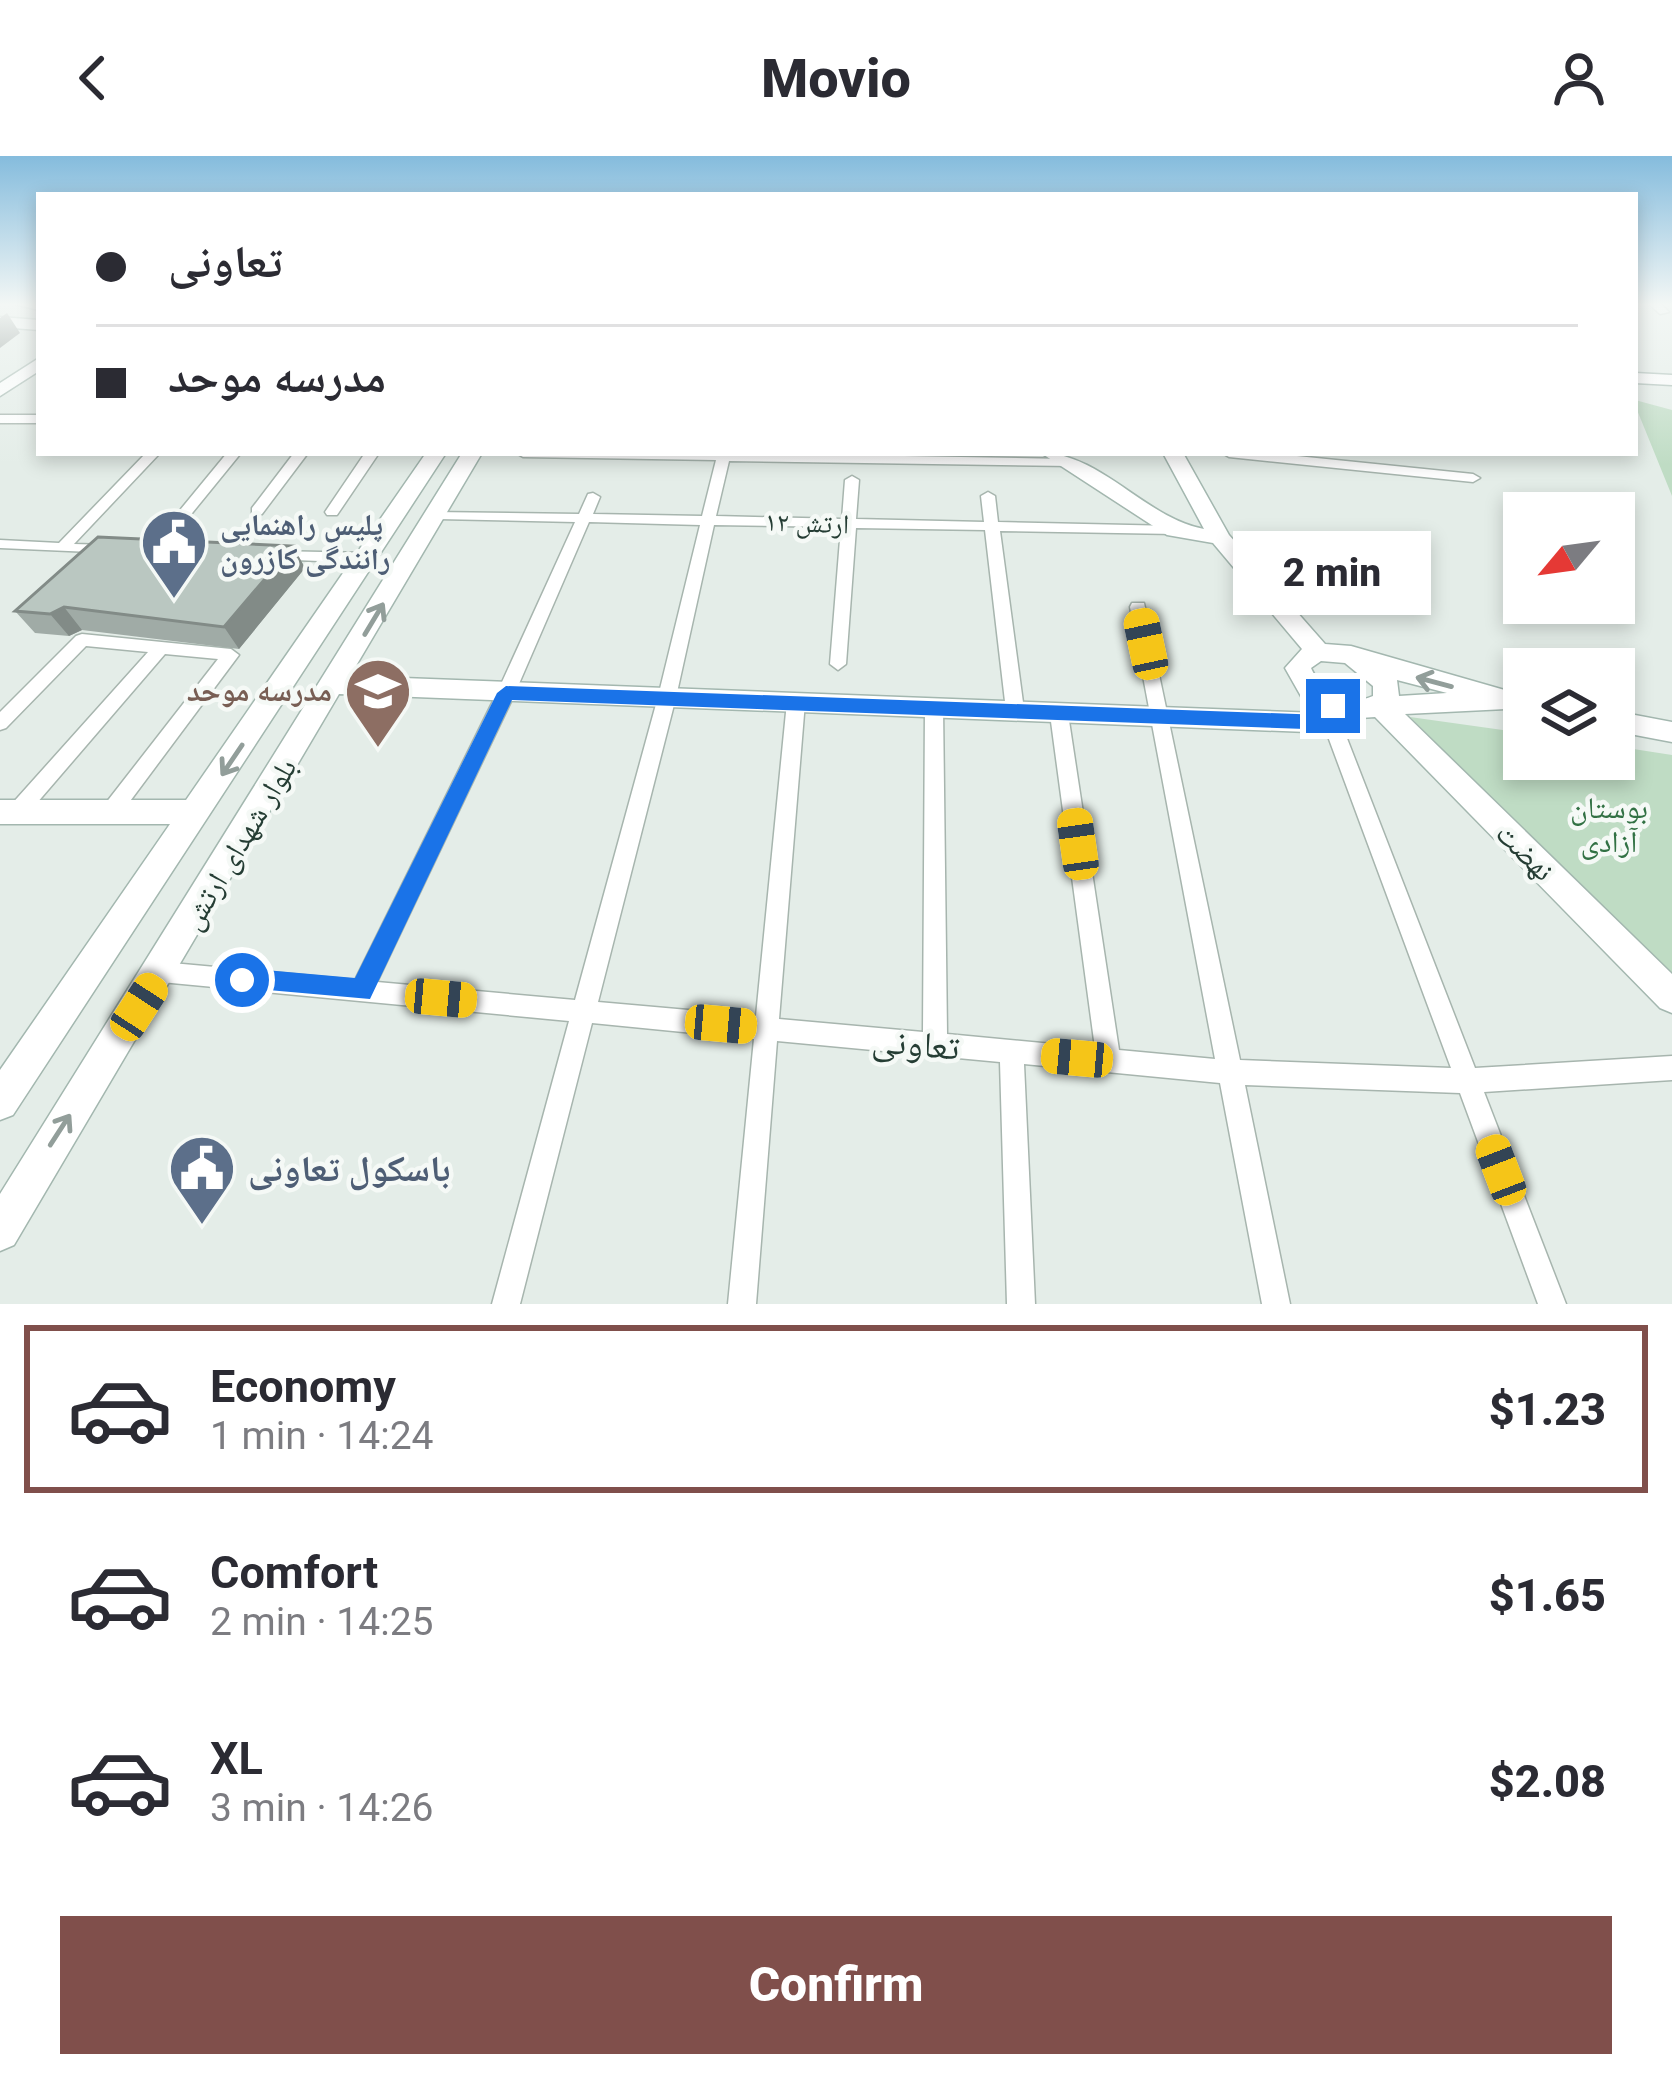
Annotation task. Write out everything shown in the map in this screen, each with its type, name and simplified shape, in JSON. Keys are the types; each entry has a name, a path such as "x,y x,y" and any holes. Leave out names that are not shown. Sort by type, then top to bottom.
{"street":[{"path":"0,391 36,367"},
{"path":"1638,378 1672,380"},
{"path":"1638,394 1672,397"},
{"path":"0,419 36,419"},
{"path":"62,548 150,456"},
{"path":"153,552 232,456"},
{"path":"257,511 299,456"},
{"path":"332,512 370,456"},
{"name":"بلوار شهدای ارتش","path":"0,1102 370,558 434,456"},
{"name":"بلوار شهدای ارتش","path":"0,1231 13,1188 161,972 470,456"},
{"path":"506,1304 667,697 723,456"},
{"path":"835,456 1059,458 1175,530 1220,538"},
{"path":"1175,456 1220,538 1318,652 1503,698"},
{"path":"1258,456 1473,478"},
{"path":"838,664 852,480"},
{"path":"988,496 1015,710"},
{"path":"362,991 506,693 593,497"},
{"name":"ارتش ۱۲","path":"438,514 1175,530"},
{"path":"0,544 174,553"},
{"path":"261,555 370,558"},
{"path":"1138,607 1276,1304"},
{"path":"0,723 82,640 231,655 109,814"},
{"path":"8,812 161,648"},
{"path":"1318,652 1298,668 1301,682 1333,714 1552,1304"},
{"path":"1367,663 1386,682 1388,692 1379,706"},
{"path":"334,685 1162,717 1333,714 1379,706 1503,701"},
{"path":"742,1304 796,702"},
{"name":"نهضت","path":"1379,706 1672,997"},
{"path":"934,707 935,1045"},
{"path":"1059,714 1109,1061"},
{"path":"1635,725 1672,732"},
{"path":"8,812 196,812"},
{"name":"تعاونی","path":"161,972 1230,1072 1467,1081 1672,1068"},
{"path":"1012,1052 1021,1304"}],"green space":[{"path":"1638,401 1672,410 1672,496 1638,412"},
{"name":"بوستان آزادی","path":"1410,717 1503,730 1503,780 1635,780 1635,749 1672,755 1672,978"}],"building":[{"path":"98,537 293,546 224,627 64,607 50,614 15,611"}],"place":[{"name":"پلیس راهنمایی رانندگی کازرون","path":"174,601"},
{"name":"مدرسه موحد","path":"378,750"},
{"name":"باسکول تعاونی","path":"202,1227"}],"route":[{"path":"242,980 362,991 506,693 1333,723 1333,706"}]}
